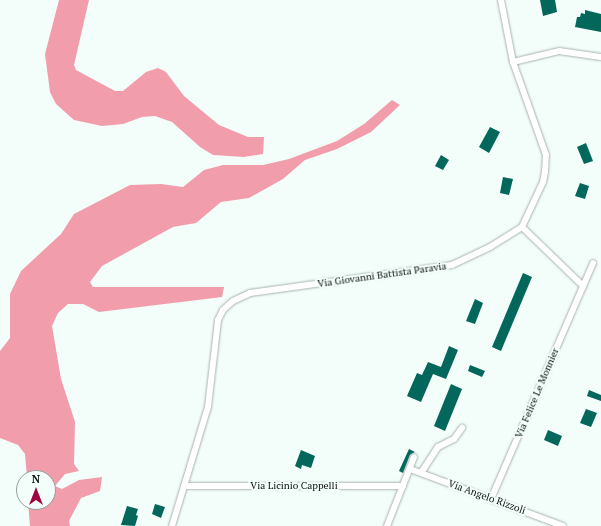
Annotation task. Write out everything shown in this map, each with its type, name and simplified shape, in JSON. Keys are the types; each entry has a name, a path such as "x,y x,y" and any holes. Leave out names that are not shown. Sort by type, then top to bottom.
{"street":[{"path":"501,0 513,62 546,154 543,182 522,227 583,286"},
{"path":"513,62 559,52 601,58"},
{"name":"Via Giovanni Battista Paravia","path":"172,526 208,408 218,320 223,310 232,300 250,293 452,265 490,247 522,227"},
{"name":"Via Felice Le Monnier","path":"491,499 593,263"},
{"path":"421,473 438,447 454,438 462,428"},
{"path":"387,526 414,457"},
{"name":"Via Angelo Rizzoli","path":"410,469 563,526"},
{"name":"Via Licinio Cappelli","path":"184,486 403,486"}],"shaded area":[{"path":"59,0 89,0 74,65 76,70 115,91 123,91 146,72 158,68 166,72 184,96 219,125 248,137 264,137 263,154 244,157 213,155 200,147 172,122 155,116 142,117 123,124 102,126 74,120 56,104 50,92 45,54"},
{"path":"392,100 400,105 371,132 337,149 305,160 283,179 249,198 221,202 196,223 173,227 102,266 90,282 93,287 224,287 222,297 99,312 83,304 68,304 58,313 52,326 61,379 75,422 74,464 79,471 65,474 56,485 56,470 26,470 25,454 18,445 0,438 0,351 10,338 10,294 21,271 61,234 74,214 130,185 161,184 183,187 204,170 223,165 263,165 289,159 337,141 364,124"},
{"path":"102,477 100,491 81,498 69,521 70,526 30,526 29,510 56,510 56,486 62,489 79,480"}],"building":[{"path":"540,0 555,0 557,12 543,16"},
{"path":"585,10 601,14 601,32 575,27 577,17 580,17 581,13 585,14"},
{"path":"490,127 500,132 489,153 479,147"},
{"path":"586,143 593,161 584,164 577,147"},
{"path":"441,155 449,160 443,170 435,166"},
{"path":"503,177 513,179 509,195 500,193"},
{"path":"580,183 589,186 585,199 575,196"},
{"path":"523,273 532,277 501,351 492,347"},
{"path":"475,299 483,303 475,324 466,321"},
{"path":"449,346 458,350 446,379 433,374 421,402 407,396 417,373 422,375 428,362 441,367"},
{"path":"470,365 485,371 482,377 468,371"},
{"path":"451,384 462,389 445,431 434,426"},
{"path":"589,390 601,395 601,401 587,396"},
{"path":"586,409 597,413 591,427 580,423"},
{"path":"548,430 562,436 558,446 544,440"},
{"path":"409,449 415,452 410,455 403,473 399,471"},
{"path":"301,450 315,456 311,468 302,465 301,469 295,466"},
{"path":"155,504 165,507 161,518 152,514"},
{"path":"127,506 138,509 136,515 138,516 135,526 121,525"}]}
